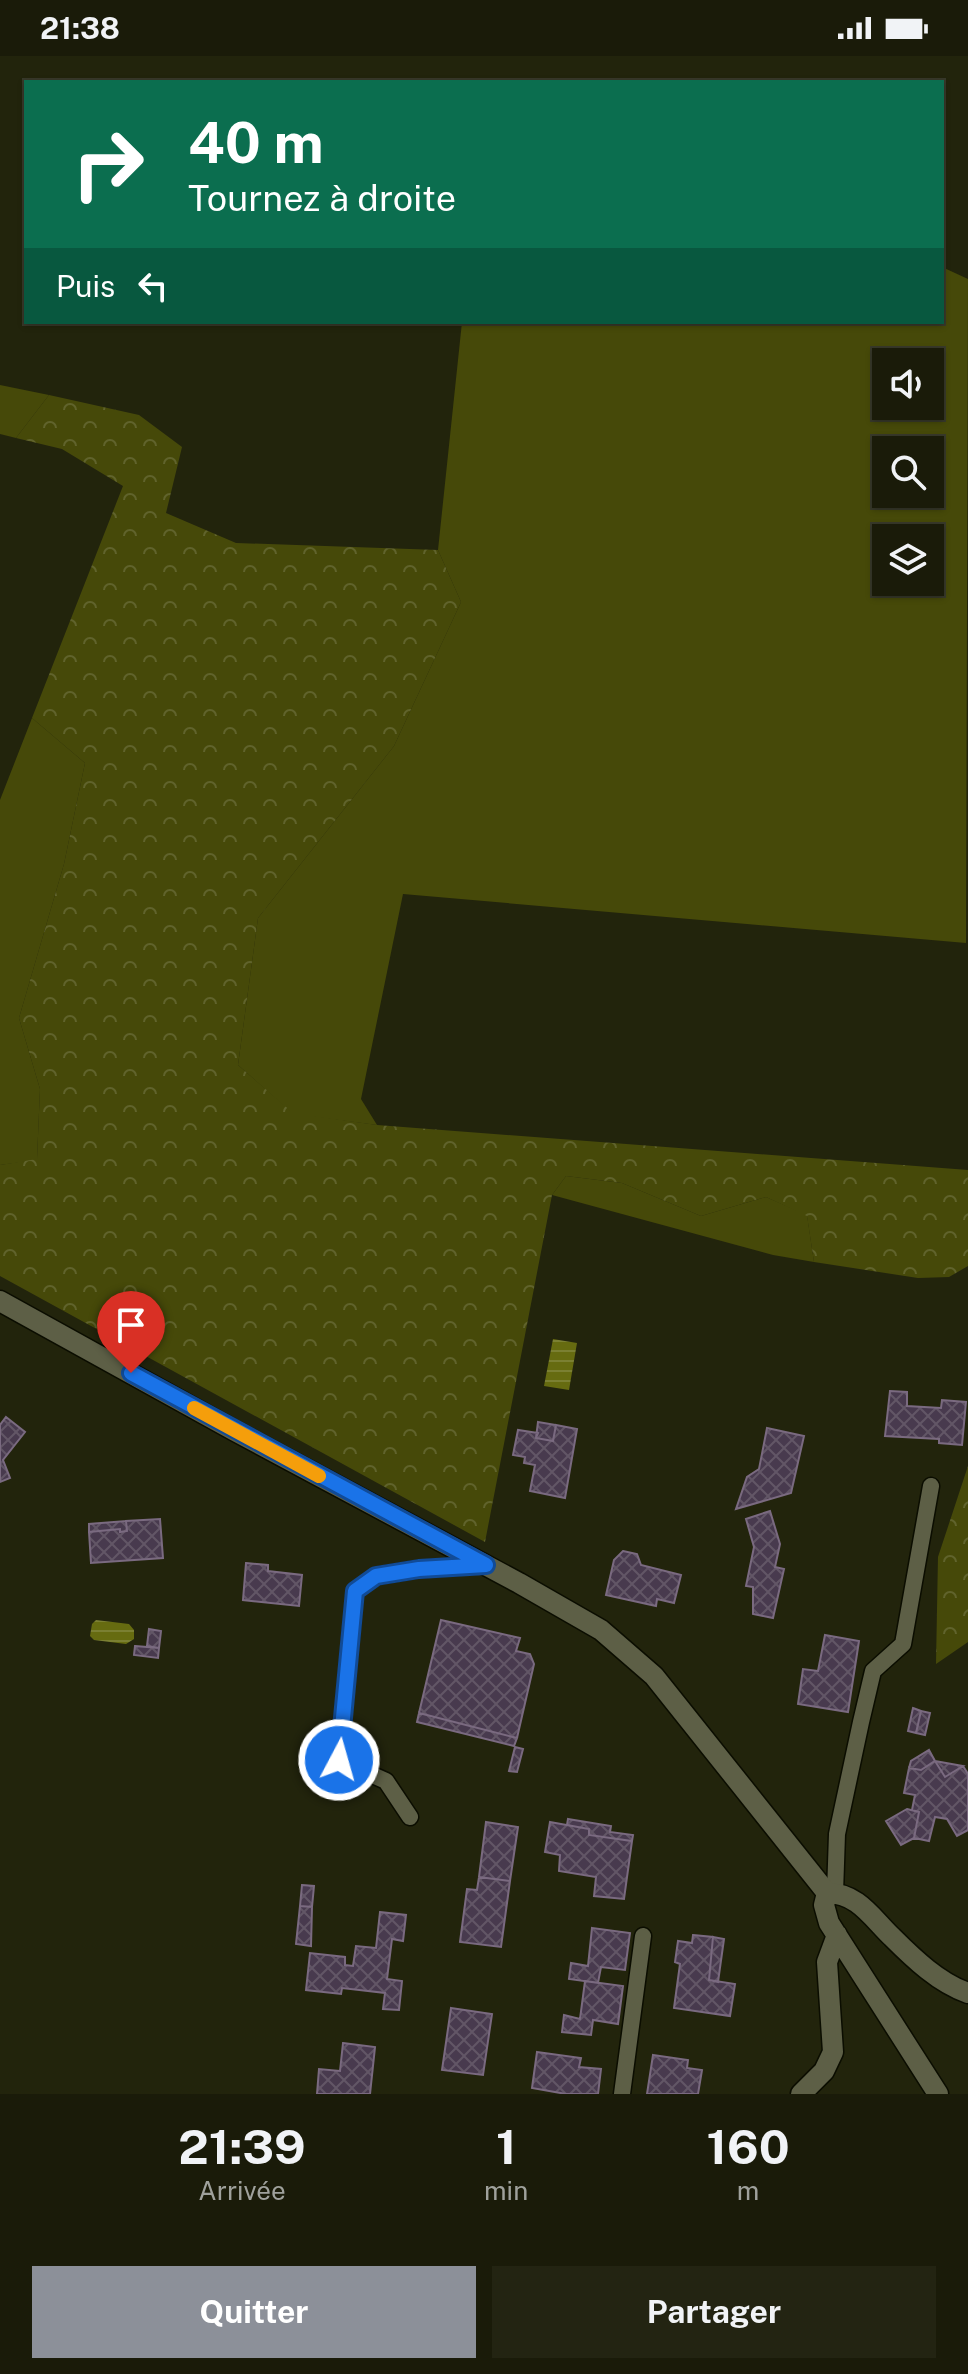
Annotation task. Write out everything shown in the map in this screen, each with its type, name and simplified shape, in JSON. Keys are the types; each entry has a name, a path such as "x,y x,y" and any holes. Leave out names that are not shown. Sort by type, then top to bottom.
{"street":[{"path":"0,1301 601,1630 654,1676 831,1893 865,1907 893,1938 948,1986 968,1993"},
{"path":"831,1893 824,1905 829,1923 938,2094"},
{"path":"801,2094 824,2071 833,2052 827,1962 837,1935"}],"lane":[{"path":"831,1893 837,1834 873,1671 903,1644 931,1486"},
{"path":"410,1817 386,1781 339,1760 355,1591 376,1576 419,1569 486,1565"},
{"path":"622,2094 643,1936"}],"green space":[{"path":"944,268 968,279 966,943 403,894 361,1099 377,1125 293,1114 238,1065 258,918 394,746 461,602 438,550 462,324 944,324"},
{"path":"0,385 49,395 16,438 0,434"},
{"path":"49,395 139,415 182,447 166,513 236,543 438,550 461,602 394,746 258,918 238,1065 293,1113 377,1125 968,1170 968,1266 949,1277 918,1278 814,1262 807,1216 766,1197 701,1216 622,1183 566,1176 552,1195 485,1542 0,1276 0,1165 37,1159 40,1089 19,1018 64,864 85,763 32,718 123,486 62,449 16,438"},
{"path":"32,718 85,763 64,864 19,1018 40,1089 37,1160 0,1165 0,800"},
{"path":"566,1176 622,1183 701,1216 766,1197 807,1215 814,1262 773,1255 552,1195"},
{"path":"968,1466 968,1642 936,1664 938,1557"}],"shaded area":[{"path":"553,1339 577,1343 569,1390 544,1386"},
{"path":"96,1620 129,1624 134,1630 134,1639 126,1644 94,1640 90,1636"}],"building":[{"path":"890,1391 907,1392 907,1406 941,1408 942,1400 966,1402 962,1445 939,1443 939,1439 885,1436"},
{"path":"6,1417 25,1432 3,1460 10,1478 0,1482 0,1425"},
{"path":"538,1422 556,1425 553,1441 536,1438"},
{"path":"556,1425 577,1429 565,1498 530,1491 535,1465 524,1463 525,1457 513,1455 518,1430 538,1433 536,1438 553,1441"},
{"path":"767,1428 804,1436 791,1493 736,1509 747,1477 759,1469"},
{"path":"770,1511 780,1544 775,1567 784,1569 773,1618 753,1614 753,1587 746,1586 754,1547 746,1519"},
{"path":"160,1519 163,1558 91,1563 89,1532 127,1531 126,1521"},
{"path":"126,1521 127,1531 89,1532 89,1524"},
{"path":"623,1551 637,1554 641,1565 681,1575 674,1603 657,1599 656,1606 606,1595 614,1560"},
{"path":"246,1563 268,1565 268,1571 302,1575 299,1606 243,1600"},
{"path":"441,1620 520,1638 516,1651 530,1654 534,1664 517,1738 419,1713"},
{"path":"149,1629 161,1631 159,1648 147,1646"},
{"path":"825,1635 859,1641 848,1712 798,1704 803,1669 818,1671"},
{"path":"135,1646 159,1648 158,1658 134,1655"},
{"path":"913,1708 921,1711 916,1733 908,1731"},
{"path":"921,1711 930,1713 925,1735 916,1733"},
{"path":"419,1713 517,1738 514,1746 417,1722"},
{"path":"515,1747 523,1749 517,1772 509,1771"},
{"path":"929,1750 935,1761 921,1770 909,1768 911,1761"},
{"path":"935,1761 945,1777 963,1766 968,1774 968,1830 957,1836 947,1819 935,1817 929,1841 914,1838 919,1812 912,1810 915,1795 904,1793 909,1768 921,1770"},
{"path":"935,1761 963,1766 945,1777"},
{"path":"907,1809 919,1812 914,1838 901,1845 886,1821"},
{"path":"568,1819 611,1826 610,1832 633,1835 632,1841 589,1835 589,1829 567,1825"},
{"path":"486,1822 518,1827 510,1881 479,1877"},
{"path":"550,1822 589,1829 589,1835 632,1841 624,1899 594,1896 596,1877 559,1871 560,1855 545,1852"},
{"path":"479,1877 510,1881 501,1947 460,1942 467,1889 477,1890"},
{"path":"302,1885 314,1886 312,1907 300,1906"},
{"path":"300,1906 312,1907 311,1946 296,1944"},
{"path":"380,1912 406,1915 403,1941 392,1939 387,1979 402,1981 399,2010 383,2009 385,1993 342,1988 341,1994 306,1990 310,1953 345,1957 345,1965 353,1966 356,1946 376,1948"},
{"path":"592,1928 630,1933 625,1970 601,1967 598,1983 569,1979 571,1963 588,1966"},
{"path":"693,1935 713,1937 709,1980 735,1984 730,2016 674,2008 680,1964 675,1962 678,1941 692,1943"},
{"path":"713,1937 724,1939 718,1982 709,1980"},
{"path":"585,1981 623,1986 618,2024 593,2020 591,2035 562,2032 564,2015 580,2019"},
{"path":"451,2008 492,2014 483,2075 442,2070"},
{"path":"343,2043 375,2047 370,2094 317,2094 319,2069 340,2071"},
{"path":"537,2052 581,2058 579,2067 601,2069 598,2094 566,2094 532,2088"},
{"path":"653,2055 688,2060 687,2068 702,2070 698,2094 647,2094"}],"slow traffic":[{"path":"194,1408 319,1476"}],"route":[{"path":"131,1373 486,1565 419,1569 376,1576 355,1591 339,1760"}]}
